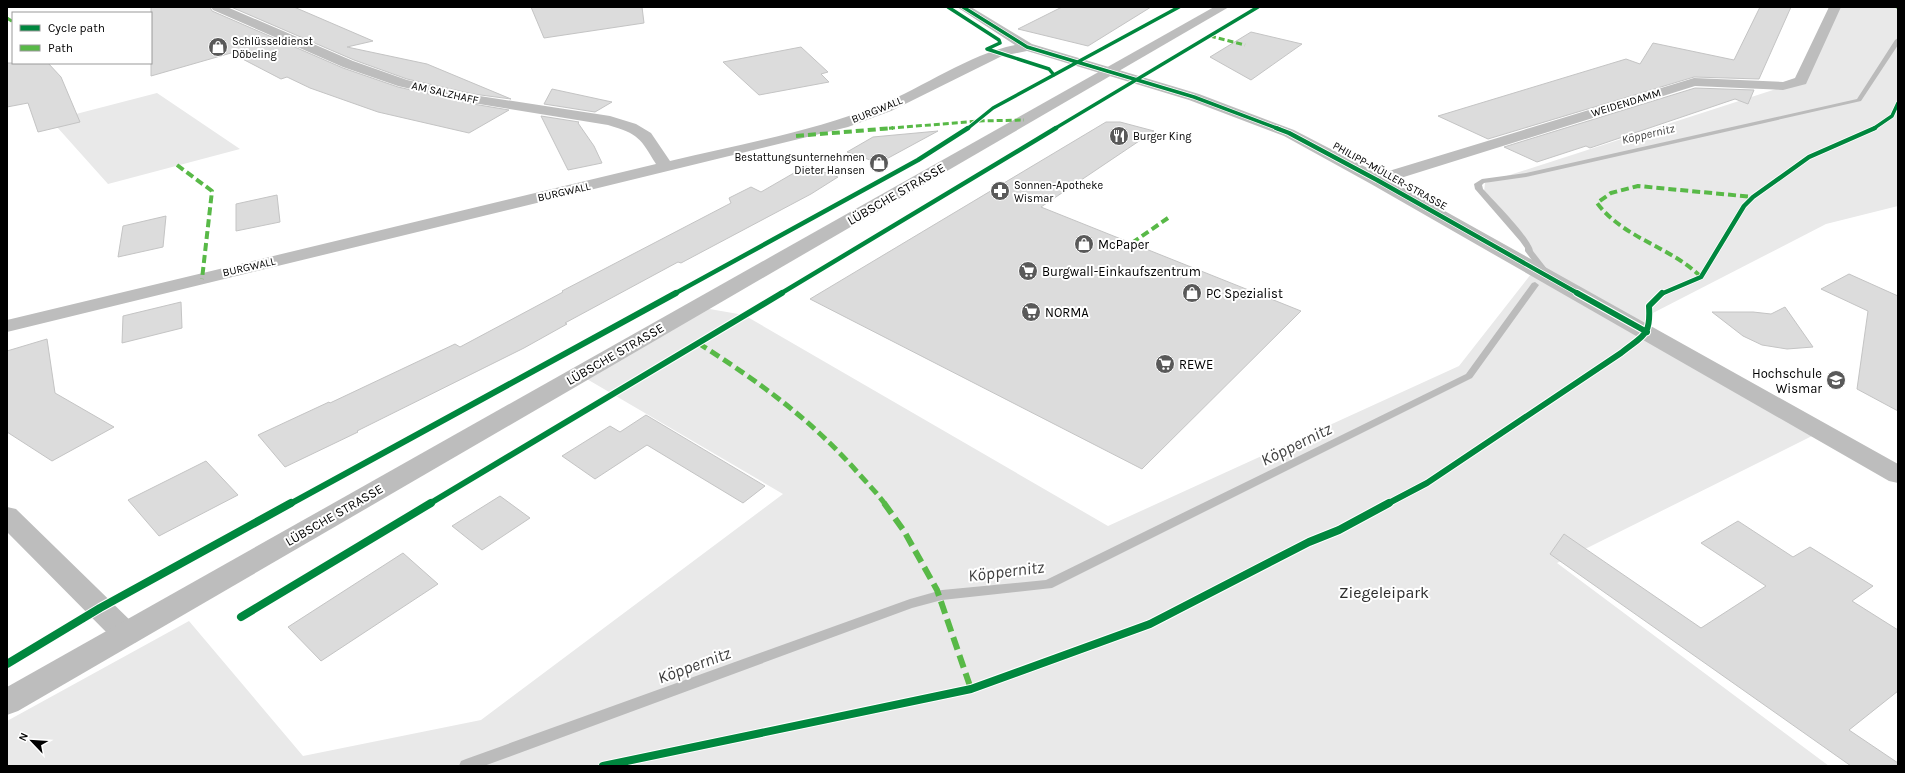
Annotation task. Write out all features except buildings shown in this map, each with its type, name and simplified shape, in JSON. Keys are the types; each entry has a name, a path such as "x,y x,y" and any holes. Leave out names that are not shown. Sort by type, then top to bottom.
{"street":[{"name":"AM SALZHAFF","path":"217,7 348,64 403,83 473,100 610,121 631,127 646,136 666,167"},
{"path":"963,7 1027,47"},
{"name":"LÜBSCHE STRASSE","path":"7,702 1223,7"},
{"name":"WEIDENDAMM","path":"1377,180 1694,82 1784,86 1801,81 1835,7"},
{"name":"BURGWALL","path":"7,326 843,124 886,108 998,53 1027,47 1109,72"},
{"name":"PHILIPP-MÜLLER-STRASSE","path":"1109,72 1194,97 1289,133 1377,180 1536,269 1898,475"},
{"path":"7,516 126,634"}],"green space":[{"name":"Ziegeleipark","path":"1835,7 1898,7 1898,206 1826,224 1651,314 1647,332 1822,431 1557,563 1829,766 7,766 7,721 189,621 303,756 481,720 783,494 580,375 698,307 744,315 1108,526 1459,366 1535,269 1531,245 1484,192 1485,183 1801,81"},
{"path":"157,93 240,149 108,184 57,127 76,114"}],"waterway":[{"name":"Köppernitz","path":"1543,269 1529,251 1529,248 1523,239 1479,189 1478,184 1482,181 1526,175 1859,100 1898,40"},
{"name":"Köppernitz","path":"466,766 910,604 942,595 1048,585 1469,376 1535,285"}],"marked path":[{"path":"7,18 12,21"},
{"path":"1210,36 1245,45"},
{"path":"796,136 979,121 1024,120"},
{"path":"177,165 212,191 202,279"},
{"path":"1701,277 1674,255 1626,231 1605,214 1597,203 1611,193 1621,189 1638,186 1753,197"},
{"path":"1132,243 1168,218"},
{"path":"698,343 730,363 803,417 837,449 882,500 904,531 937,590 971,689"}],"cycle path":[{"path":"948,7 999,40 1000,43 987,49 1049,69 1054,75"},
{"path":"963,7 1027,47 1194,97 1289,133 1377,180 1647,332"},
{"path":"7,664 100,608 918,160 966,130 993,108 1179,7"},
{"path":"241,617 1258,7"},
{"path":"603,766 971,689 1150,624 1309,542 1339,530 1427,483 1621,353 1647,332 1650,322 1649,306 1654,300 1663,292 1701,277 1744,206 1753,197 1809,157 1869,132 1892,116 1898,103"}],"place":[{"name":"Schlüsseldienst Döbeling","path":"218,47"},
{"name":"Burger King","path":"1119,136"},
{"name":"Bestattungsunternehmen Dieter Hansen","path":"879,163"},
{"name":"Sonnen-Apotheke Wismar","path":"1000,191"},
{"name":"McPaper","path":"1084,244"},
{"name":"Burgwall-Einkaufszentrum","path":"1028,271"},
{"name":"PC Spezialist","path":"1192,293"},
{"name":"NORMA","path":"1031,312"},
{"name":"REWE","path":"1165,364"},
{"name":"Hochschule Wismar","path":"1836,380"}]}
